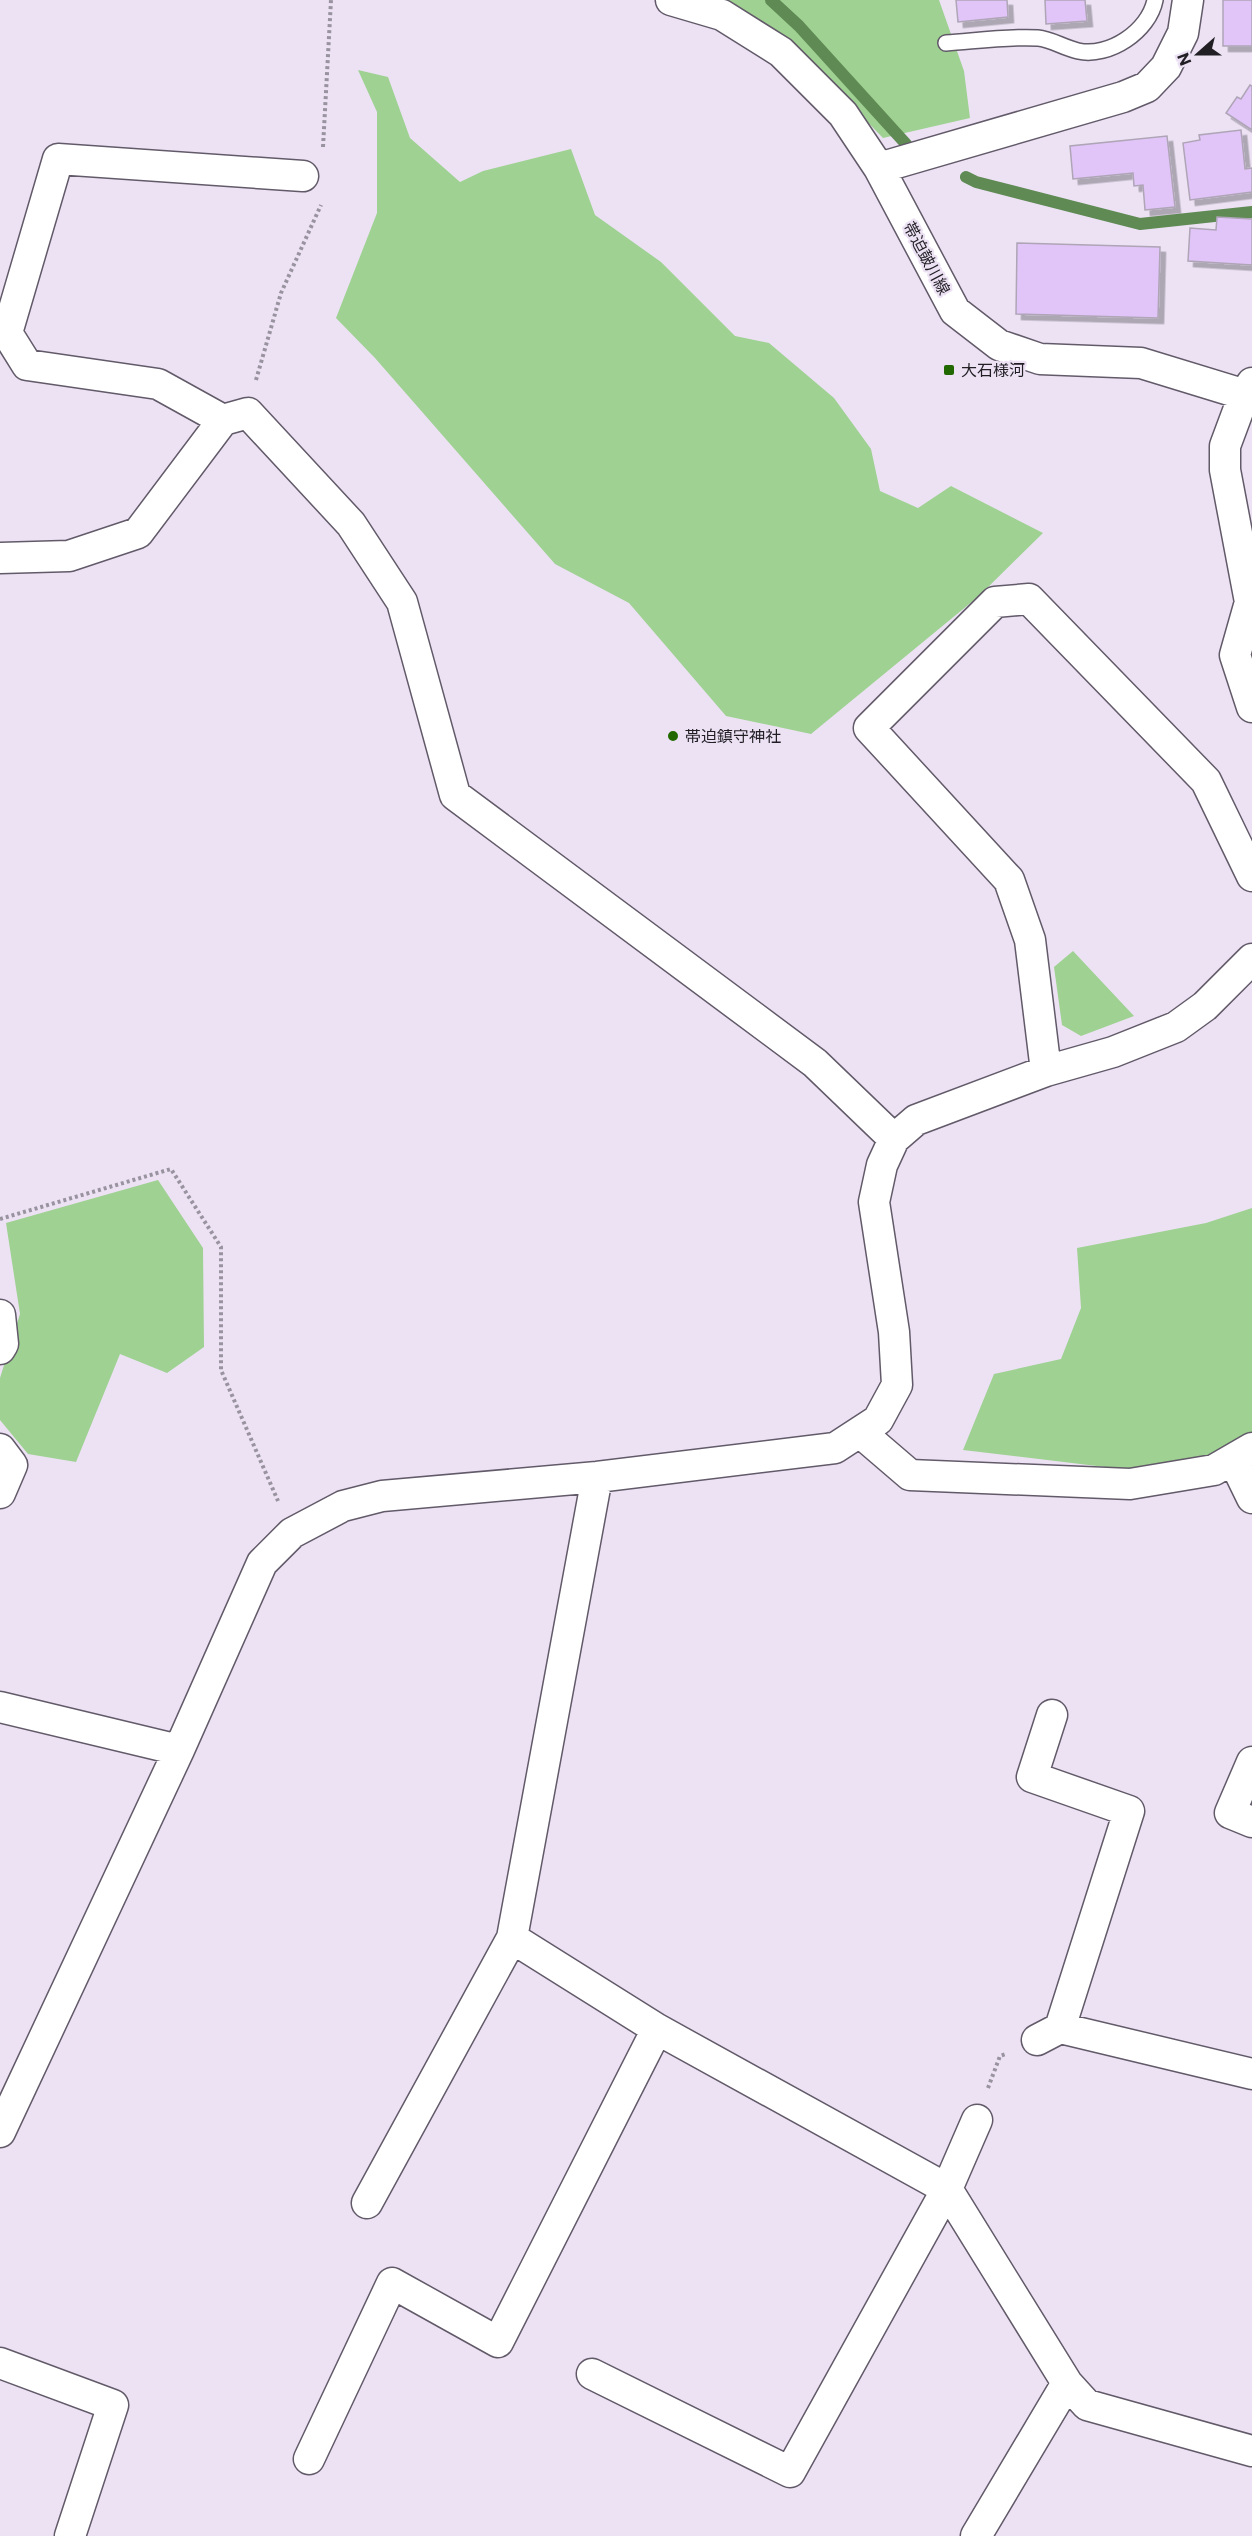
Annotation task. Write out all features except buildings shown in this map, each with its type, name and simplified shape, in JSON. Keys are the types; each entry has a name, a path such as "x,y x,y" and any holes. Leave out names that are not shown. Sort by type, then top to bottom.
{"street":[{"name":"帯迫皷川線","path":"672,0 722,15 781,52 843,114 879,168 955,310 999,345 1040,359 1141,363 1249,392"},
{"path":"879,168 1123,97 1147,87 1166,67 1183,33 1188,0"},
{"path":"223,420 158,384 27,365 7,333 58,159 303,177"},
{"path":"1249,392 1225,446 1225,470 1251,603 1235,655 1252,707"},
{"path":"0,558 69,556 138,533 223,420 248,413 351,524 402,602 455,795 815,1064 894,1139"},
{"path":"1046,1071 1030,940 1008,880 869,728 995,602 1029,599 1206,782 1252,876"},
{"path":"0,2132 179,1750 262,1563 292,1533 343,1506 382,1496 597,1477 835,1448 861,1433 878,1420 897,1385 894,1332 874,1202 882,1165 894,1139 916,1120 1046,1071 1113,1052 1176,1027 1205,1006 1252,959"},
{"path":"861,1433 910,1475 1130,1484 1214,1470 1242,1454 1252,1498"},
{"path":"0,1449 12,1465 0,1493"},
{"path":"367,2202 512,1938 597,1477"},
{"path":"0,1707 179,1750"},
{"path":"1052,1714 1032,1777 1129,1811 1049,2034 1252,2074"},
{"path":"1252,1762 1230,1813 1252,1822"},
{"path":"512,1938 657,2030 947,2189 1067,2383 1087,2405 1252,2451"},
{"path":"309,2459 392,2283 498,2342 657,2030"},
{"path":"592,2374 790,2472 947,2189 977,2120"},
{"path":"0,2363 113,2405 70,2536"},
{"path":"976,2536 1067,2383"}],"lane":[{"path":"946,43 1039,38 1080,52 1107,49 1134,36 1154,7 1155,0"}],"path":[{"path":"0,1219 171,1169 221,1247 221,1370 292,1533"},
{"path":"977,2120 1000,2056 1049,2034"}],"green space":[{"path":"712,0 939,0 964,71 970,118 883,138 793,45"},
{"path":"358,70 388,77 410,138 460,182 483,171 571,149 595,215 661,262 735,336 769,343 834,398 871,449 880,491 918,508 951,486 1043,533 979,596 811,734 726,716 629,603 555,564 375,358 336,318 377,213 377,112"},
{"path":"1073,951 1134,1016 1081,1036 1062,1025 1054,967"},
{"path":"158,1180 203,1248 204,1347 167,1373 120,1354 76,1462 28,1454 0,1420 0,1378 20,1314 6,1223"},
{"path":"1252,1208 1252,1442 1155,1473 963,1450 994,1374 1061,1359 1081,1308 1077,1248 1206,1223"}],"waterway":[{"path":"771,0 799,26 906,144"},
{"path":"966,177 976,182 1140,224 1252,212"}],"place":[{"name":"大石様河","path":"949,370"},
{"name":"帯迫鎮守神社","path":"673,736"}]}
